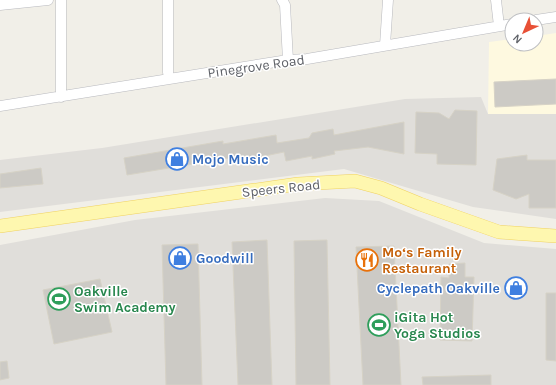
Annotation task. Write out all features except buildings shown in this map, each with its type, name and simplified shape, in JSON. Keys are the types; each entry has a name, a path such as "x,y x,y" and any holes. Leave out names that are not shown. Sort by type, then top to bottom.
{"main road":[{"name":"Speers Road","path":"0,226 298,184 355,181 381,188 427,207 499,232 556,236"}],"street":[{"path":"0,5 48,0"},
{"path":"61,0 61,97"},
{"path":"168,0 169,79"},
{"path":"282,0 285,5 288,60"},
{"path":"384,45 388,0"},
{"path":"496,0 498,26"},
{"path":"544,19 556,17"},
{"name":"Pinegrove Road","path":"0,106 288,60 307,59 504,25"}],"shaded area":[{"path":"556,33 556,114 488,114 489,42 504,40 504,52 544,52 544,35"},
{"path":"481,97 488,114 556,114 556,219 473,207 344,169 0,212 0,160 102,148 405,99"},
{"path":"325,198 379,201 484,243 556,249 556,385 0,385 0,245 135,220"}],"place":[{"name":"Mojo Music","path":"177,159"},
{"name":"Goodwill","path":"180,258"},
{"name":"Mo‘s Family Restaurant","path":"367,260"},
{"name":"Cyclepath Oakville","path":"516,288"},
{"name":"Oakville Swim Academy","path":"59,299"},
{"name":"iGita Hot Yoga Studios","path":"379,325"}]}
